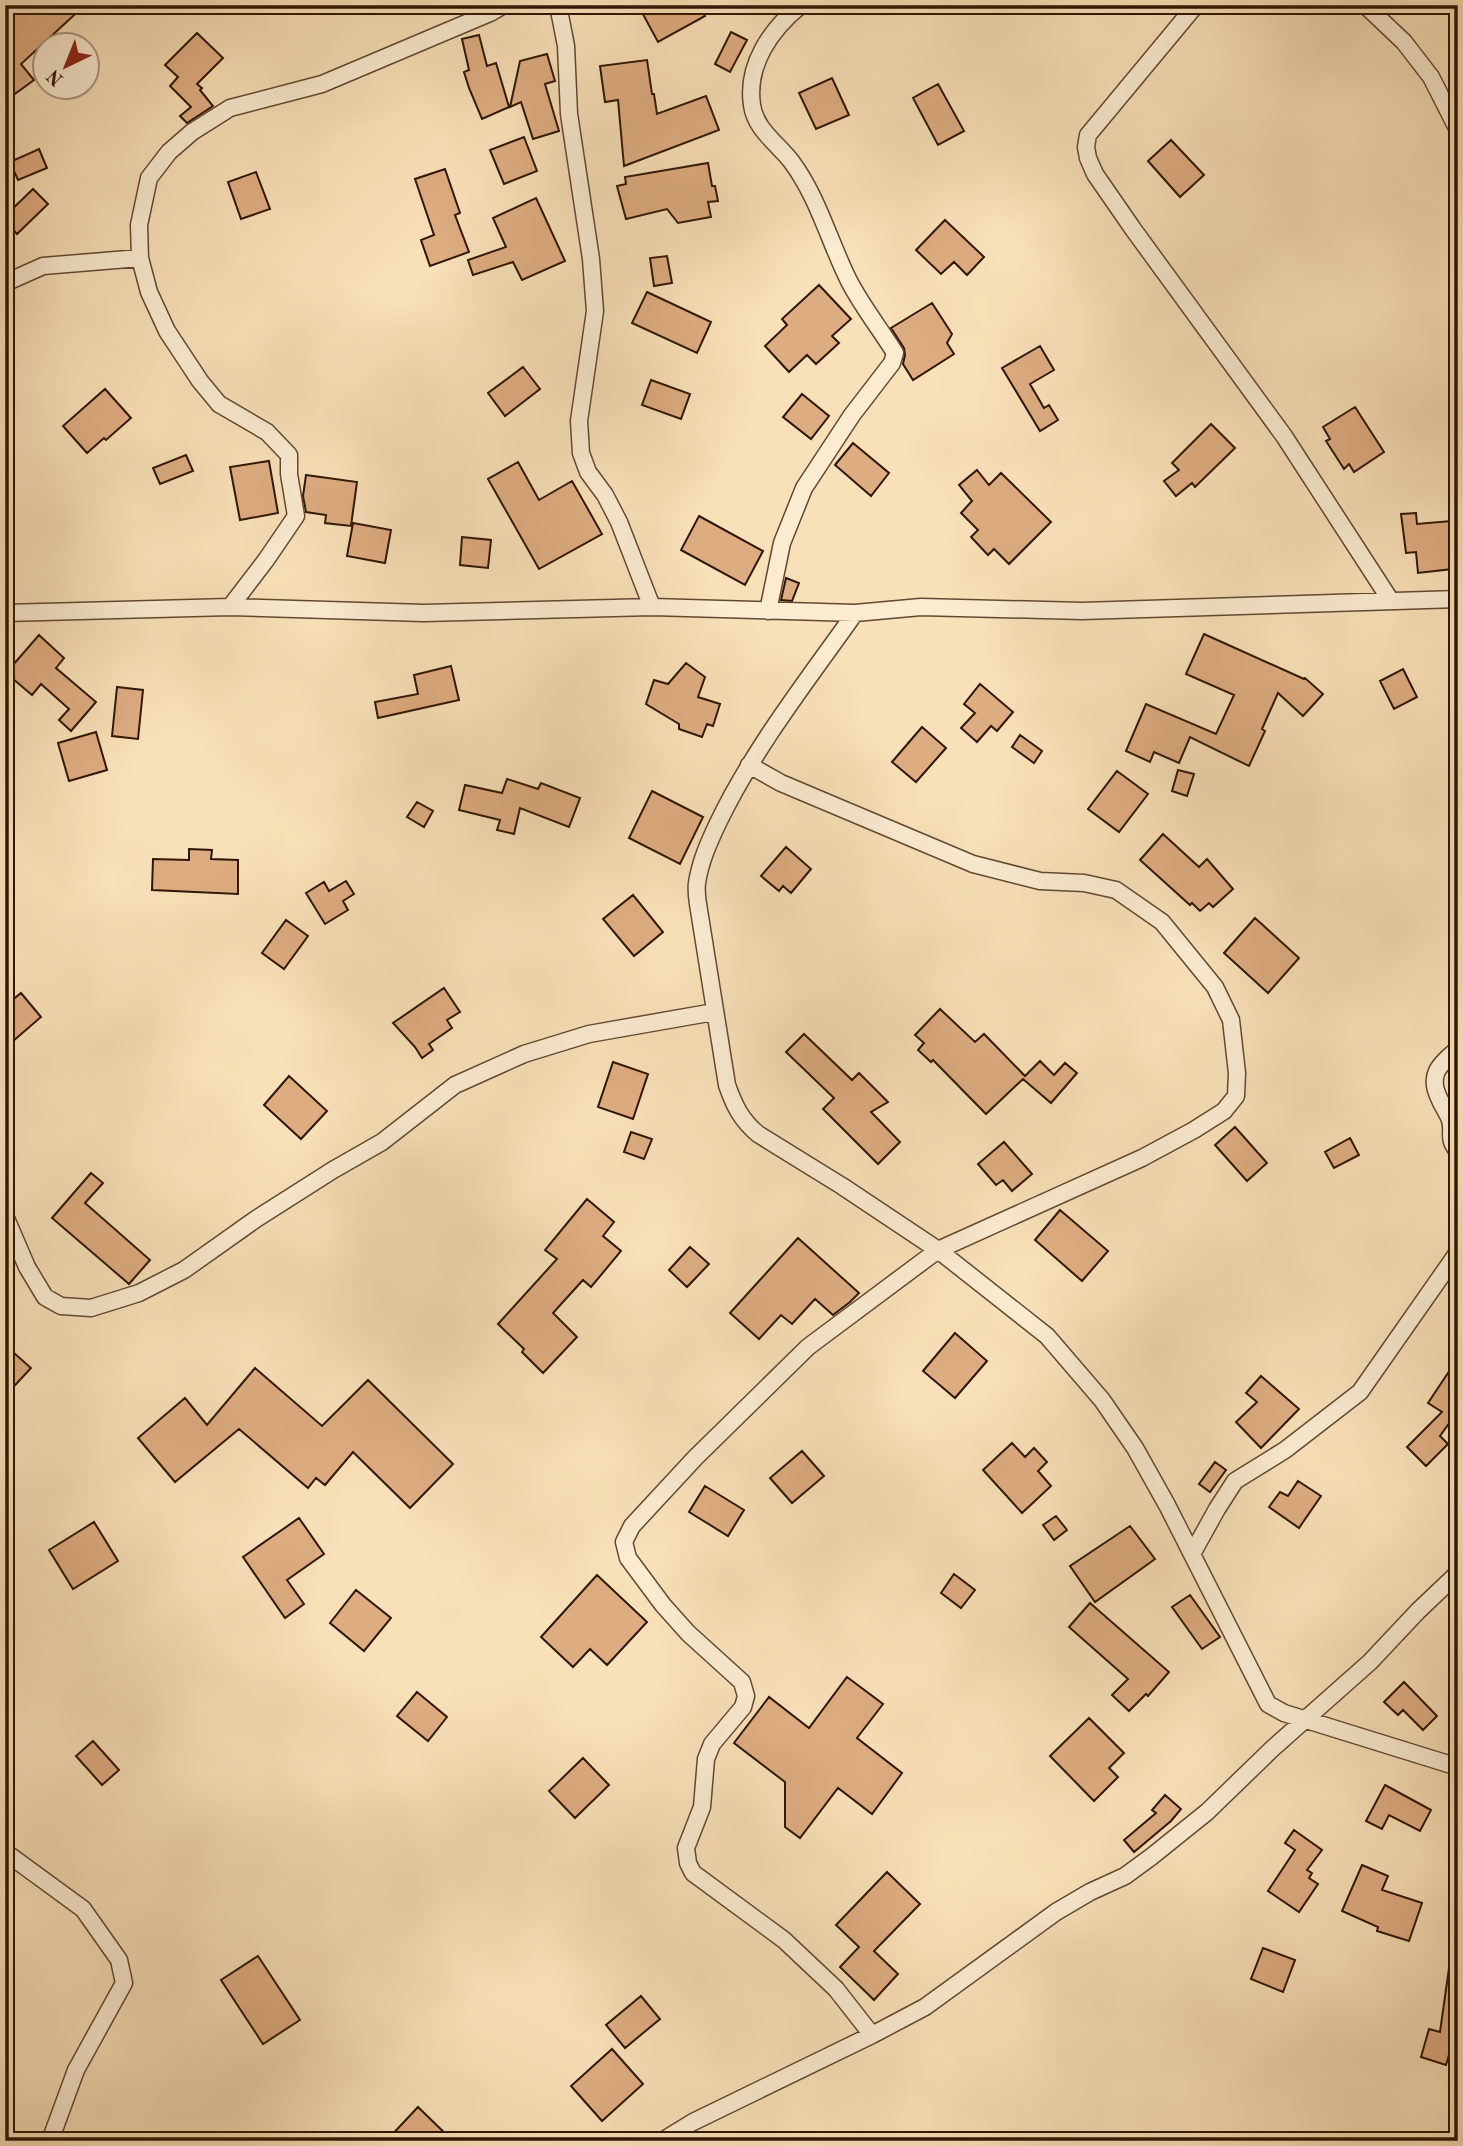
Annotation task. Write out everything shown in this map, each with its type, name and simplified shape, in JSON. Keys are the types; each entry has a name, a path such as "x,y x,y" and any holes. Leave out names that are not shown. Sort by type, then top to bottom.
{"street":[{"path":"230,607 266,561 296,516 289,474 289,455 267,432 219,404 200,381 167,331 149,292 140,258 139,225 149,178 169,152 192,132 230,108 322,84 504,5"},
{"path":"558,5 566,46 569,114 591,260 594,312 579,421 581,453 588,472 605,495 619,522 652,607"},
{"path":"768,611 782,542 804,488 852,415 892,363 895,353 849,281 818,207 791,161 757,121 752,105 751,76 780,12 802,5"},
{"path":"1196,5 1088,135 1088,158 1133,229 1284,436 1391,601"},
{"path":"1365,5 1404,42 1432,77 1458,130"},
{"path":"5,284 43,266 140,258"},
{"path":"5,614 230,607 425,612 652,607 855,613 921,607 1082,611 1458,599"},
{"path":"855,613 749,765 706,849 696,886 727,1085 736,1108 746,1125 938,1250 1047,1336 1102,1400 1135,1448 1268,1704 1304,1720 1458,1767"},
{"path":"749,765 780,783 974,864 1041,881 1084,883 1116,890 1162,922 1215,987 1231,1020 1237,1073 1236,1096 1224,1111 1142,1158 938,1250 808,1347 695,1458 632,1526 624,1542 628,1558 663,1605 688,1633 742,1682 746,1696 743,1707 712,1744 706,1759 702,1807 685,1848 693,1873 784,1940 836,1989 872,2035"},
{"path":"5,1216 27,1267 45,1297 61,1306 91,1308 139,1293 184,1270 256,1219 382,1142 455,1085 524,1054 589,1034 714,1012"},
{"path":"1458,1049 1436,1070 1434,1082 1436,1093 1451,1121 1451,1142 1458,1152"},
{"path":"1192,1554 1235,1481 1284,1450 1360,1392 1458,1252"},
{"path":"662,2141 693,2122 925,2007 1056,1912 1125,1876 1152,1857 1207,1812 1370,1662 1458,1573"},
{"path":"5,1852 83,1909 119,1960 124,1983 76,2070 50,2141"}],"building":[{"path":"22,5 85,5 56,32 32,32 32,54 21,64 32,81 5,101 5,21"},
{"path":"638,5 700,5 705,16 658,42"},
{"path":"731,32 747,40 730,72 715,64"},
{"path":"197,33 223,58 197,84 213,106 187,123 180,116 191,107 170,86 178,77 165,65"},
{"path":"479,35 487,66 496,63 509,107 482,119 464,72 469,70 462,39"},
{"path":"547,54 555,81 545,84 559,131 533,139 521,102 510,107 520,61"},
{"path":"647,60 657,114 706,96 719,130 624,166 618,100 605,102 600,66"},
{"path":"832,78 849,115 816,129 799,93"},
{"path":"938,84 964,131 938,145 913,98"},
{"path":"524,137 537,171 504,184 490,150"},
{"path":"1171,140 1204,175 1180,197 1148,161"},
{"path":"39,149 47,168 18,180 10,162"},
{"path":"708,163 718,201 708,202 711,217 678,223 667,209 626,219 617,186 626,184 625,177"},
{"path":"445,169 460,213 455,215 469,252 430,266 421,240 434,235 415,179"},
{"path":"256,172 270,209 241,219 228,182"},
{"path":"33,189 48,204 17,234 5,221 5,216"},
{"path":"536,198 565,261 522,280 513,262 473,275 468,260 506,247 493,218"},
{"path":"945,220 984,257 967,275 954,262 941,274 916,250"},
{"path":"667,256 672,283 654,286 650,258"},
{"path":"819,285 851,319 832,336 839,343 816,364 807,355 789,372 765,346 787,325 782,319"},
{"path":"647,292 711,322 697,353 632,323"},
{"path":"932,303 952,334 947,343 954,354 913,380 903,364 904,348 891,328"},
{"path":"1040,346 1054,370 1030,384 1044,408 1049,405 1058,420 1040,431 1002,368"},
{"path":"523,367 540,389 505,416 488,393"},
{"path":"651,380 690,394 681,419 642,405"},
{"path":"105,389 131,418 87,453 63,426"},
{"path":"802,394 829,416 811,439 783,417"},
{"path":"1355,407 1384,452 1354,472 1349,464 1344,469 1326,441 1330,439 1323,427"},
{"path":"1211,424 1235,448 1195,487 1192,483 1176,496 1164,481 1179,470 1172,463"},
{"path":"853,443 889,473 871,496 835,465"},
{"path":"186,455 193,471 160,484 153,468"},
{"path":"269,461 278,513 240,520 230,467"},
{"path":"518,462 539,500 572,481 602,534 539,569 488,479"},
{"path":"977,470 989,485 1001,473 1051,522 1009,564 994,549 988,555 971,537 978,530 961,513 972,501 959,485"},
{"path":"306,475 357,482 351,526 325,523 326,515 306,512 303,496"},
{"path":"1416,513 1417,524 1451,521 1453,538 1449,538 1452,569 1418,573 1416,552 1406,553 1401,514"},
{"path":"699,516 763,551 745,585 681,550"},
{"path":"353,523 391,530 385,563 347,556"},
{"path":"462,537 491,540 488,568 460,565"},
{"path":"786,578 799,583 792,601 781,600"},
{"path":"1204,634 1305,678 1323,694 1303,716 1278,693 1249,766 1190,737 1179,763 1154,752 1150,762 1126,751 1146,704 1216,734 1234,695 1186,674"},
{"path":"39,635 64,658 56,668 96,702 71,731 59,720 69,709 41,684 32,695 6,673"},
{"path":"686,663 705,677 698,697 720,704 713,726 707,724 702,737 679,729 679,724 646,704 654,680 668,684"},
{"path":"451,666 459,700 378,718 375,702 418,694 414,675"},
{"path":"1403,669 1417,697 1394,709 1380,681"},
{"path":"980,684 1013,712 997,731 991,726 977,742 961,728 975,713 964,704"},
{"path":"117,687 143,690 138,739 112,736"},
{"path":"922,727 946,748 916,782 892,762"},
{"path":"96,732 107,770 69,781 58,743"},
{"path":"1020,735 1042,751 1034,763 1012,747"},
{"path":"1178,770 1194,774 1187,796 1172,791"},
{"path":"1117,771 1148,794 1119,832 1088,809"},
{"path":"507,779 538,789 541,783 580,798 569,827 520,808 514,834 497,830 500,820 459,810 465,785 502,793"},
{"path":"652,791 703,817 680,864 629,838"},
{"path":"417,802 433,811 424,827 407,817"},
{"path":"1163,834 1199,867 1207,859 1233,889 1213,907 1209,903 1200,911 1192,903 1190,905 1140,860"},
{"path":"786,847 811,869 791,893 783,886 779,891 761,876"},
{"path":"189,849 212,850 211,859 238,860 238,894 152,890 153,859 189,860"},
{"path":"346,881 354,894 343,901 348,910 325,924 306,893 324,882 329,891"},
{"path":"633,895 663,932 634,956 603,919"},
{"path":"1255,918 1299,958 1268,993 1224,953"},
{"path":"286,920 308,936 284,969 262,953"},
{"path":"444,988 460,1012 447,1020 452,1028 429,1044 433,1050 422,1058 393,1023"},
{"path":"21,993 41,1017 5,1048 5,1006"},
{"path":"940,1009 975,1042 984,1034 1025,1076 1040,1061 1054,1075 1065,1063 1077,1073 1051,1103 1023,1079 986,1114 933,1060 931,1062 918,1050 924,1043 915,1035"},
{"path":"804,1034 852,1080 859,1073 888,1102 871,1112 900,1142 878,1164 823,1109 834,1098 786,1052"},
{"path":"613,1062 648,1074 633,1119 598,1107"},
{"path":"289,1076 327,1111 301,1139 264,1105"},
{"path":"1235,1127 1267,1163 1247,1181 1215,1145"},
{"path":"631,1132 652,1139 644,1159 624,1152"},
{"path":"1350,1138 1359,1155 1334,1168 1325,1152"},
{"path":"1004,1142 1032,1174 1012,1191 1003,1180 996,1185 978,1164"},
{"path":"91,1173 103,1183 85,1203 150,1260 129,1284 52,1218"},
{"path":"587,1199 614,1222 603,1236 621,1251 591,1287 583,1280 553,1313 577,1337 543,1373 522,1352 524,1349 498,1324 557,1259 545,1250"},
{"path":"1060,1210 1108,1251 1082,1281 1035,1240"},
{"path":"798,1238 859,1293 833,1315 815,1299 792,1324 781,1315 759,1339 730,1313"},
{"path":"690,1247 709,1264 687,1287 669,1270"},
{"path":"955,1333 987,1361 955,1398 923,1371"},
{"path":"5,1345 31,1368 5,1396"},
{"path":"1458,1358 1458,1411 1440,1436 1448,1444 1426,1466 1407,1447 1442,1412 1428,1403"},
{"path":"255,1368 322,1426 368,1380 453,1464 410,1508 353,1452 325,1485 316,1478 308,1488 239,1429 175,1482 138,1438 185,1398 207,1425"},
{"path":"1261,1376 1299,1409 1261,1448 1236,1422 1257,1402 1246,1393"},
{"path":"1012,1443 1025,1457 1034,1448 1047,1462 1038,1471 1051,1486 1022,1513 983,1470"},
{"path":"802,1451 824,1476 792,1503 770,1478"},
{"path":"1215,1462 1226,1470 1210,1492 1199,1484"},
{"path":"1298,1481 1321,1496 1299,1528 1269,1507 1280,1492 1288,1496"},
{"path":"705,1486 744,1510 728,1536 689,1512"},
{"path":"1056,1516 1067,1530 1054,1540 1043,1525"},
{"path":"299,1518 324,1554 287,1580 304,1604 285,1618 243,1557"},
{"path":"94,1522 118,1561 73,1589 49,1550"},
{"path":"1130,1526 1155,1559 1095,1602 1070,1566"},
{"path":"954,1574 975,1590 961,1608 941,1593"},
{"path":"597,1575 647,1622 607,1665 590,1649 573,1667 541,1637"},
{"path":"356,1590 391,1618 364,1651 330,1623"},
{"path":"1190,1595 1220,1637 1202,1649 1172,1607"},
{"path":"1090,1603 1169,1672 1148,1696 1146,1694 1129,1711 1112,1695 1128,1679 1069,1627"},
{"path":"847,1677 883,1704 857,1738 902,1773 872,1814 838,1788 800,1838 785,1827 785,1782 734,1743 769,1697 809,1728"},
{"path":"1404,1682 1437,1716 1423,1730 1403,1710 1398,1715 1384,1702"},
{"path":"417,1692 447,1717 428,1741 397,1716"},
{"path":"1089,1718 1124,1753 1109,1768 1118,1777 1094,1801 1050,1756"},
{"path":"93,1741 119,1770 102,1785 76,1756"},
{"path":"583,1758 609,1785 575,1818 549,1791"},
{"path":"1385,1785 1431,1810 1420,1831 1389,1815 1382,1829 1366,1821"},
{"path":"1165,1795 1181,1809 1171,1821 1134,1852 1124,1840 1156,1813 1152,1810"},
{"path":"1294,1830 1322,1850 1307,1870 1312,1873 1309,1878 1318,1884 1299,1912 1268,1891 1295,1850 1285,1843"},
{"path":"1362,1865 1388,1876 1382,1890 1422,1903 1409,1941 1377,1931 1378,1927 1342,1911"},
{"path":"887,1872 920,1904 874,1951 898,1974 874,2000 840,1967 859,1947 836,1925"},
{"path":"1263,1948 1295,1960 1283,1992 1251,1979"},
{"path":"258,1956 300,2020 263,2044 221,1980"},
{"path":"1449,1968 1458,1968 1458,2024 1446,2065 1421,2057 1429,2029 1440,2032"},
{"path":"641,1996 660,2019 625,2048 606,2025"},
{"path":"612,2049 643,2084 602,2121 571,2086"},
{"path":"418,2107 453,2141 386,2141"}]}
